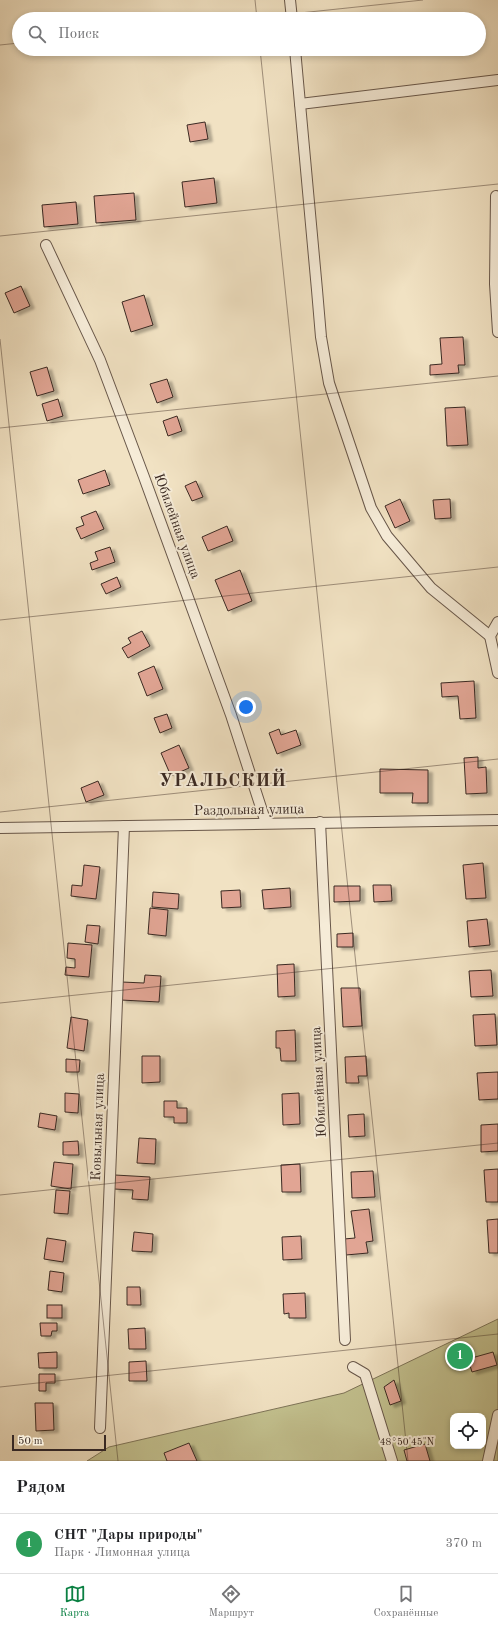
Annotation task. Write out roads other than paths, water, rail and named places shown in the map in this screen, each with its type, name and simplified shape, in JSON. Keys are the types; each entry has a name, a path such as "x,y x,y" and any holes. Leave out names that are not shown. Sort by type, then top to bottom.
{"street":[{"path":"290,0 291,12"},
{"path":"296,56 321,337 329,383 371,508 387,536 431,588 490,636 498,674"},
{"path":"300,104 498,80"},
{"path":"496,196 495,284 498,332"},
{"name":"Юбилейная улица","path":"46,245 100,360 230,715 266,823"},
{"path":"490,636 498,622"},
{"name":"Раздольная улица","path":"0,828 498,820"},
{"name":"Юбилейная улица","path":"320,822 345,1340"},
{"name":"Ковыльная улица","path":"100,1428 124,826"},
{"path":"353,1368 365,1374 392,1461"},
{"path":"488,1461 498,1415"}],"place":[{"name":"СНТ \"Дары природы\"","path":"460,1356"}],"district":[{"name":"УРАЛЬСКИЙ","path":"223,781"}]}
